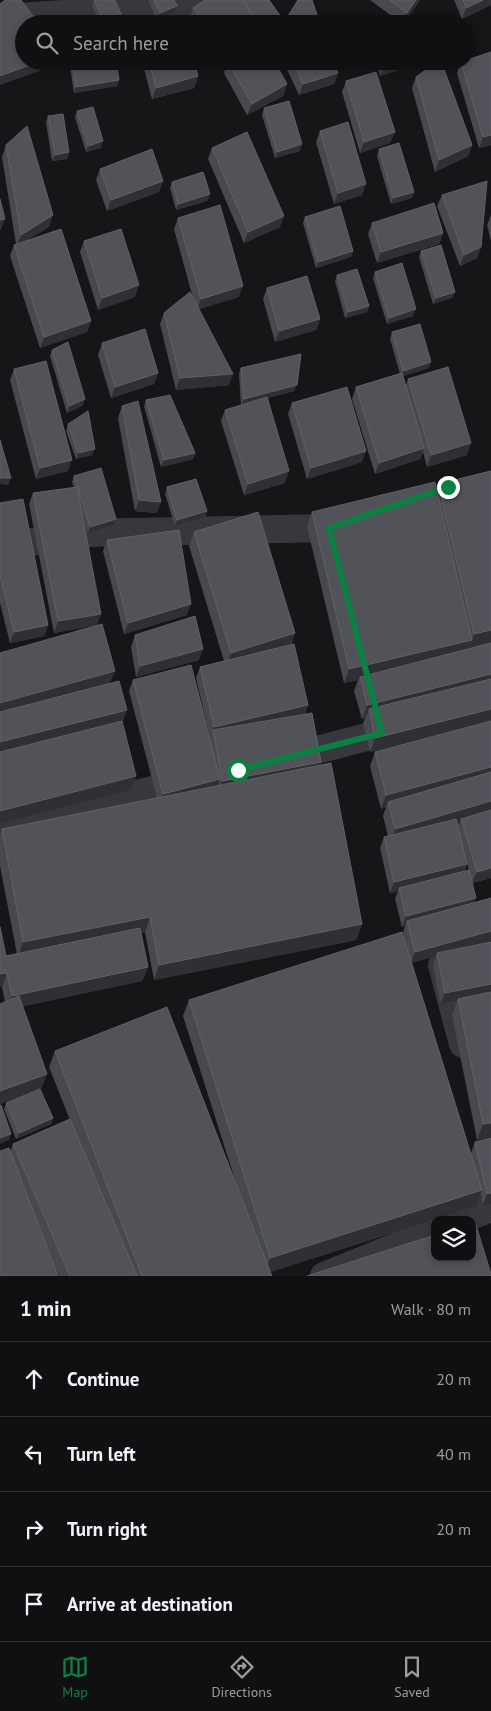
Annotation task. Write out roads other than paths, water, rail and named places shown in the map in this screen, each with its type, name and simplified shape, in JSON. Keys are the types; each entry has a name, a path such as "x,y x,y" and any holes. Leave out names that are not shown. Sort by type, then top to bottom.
{"street":[{"path":"48,15 128,10 222,0"},
{"path":"0,18 15,17"},
{"path":"0,548 80,534 329,528 366,515"},
{"path":"329,528 336,556"},
{"path":"257,765 385,743 375,705"},
{"path":"0,826 219,775"},
{"path":"437,943 469,1067"},
{"path":"471,1216 491,1208"},
{"path":"324,1276 431,1233"}]}
